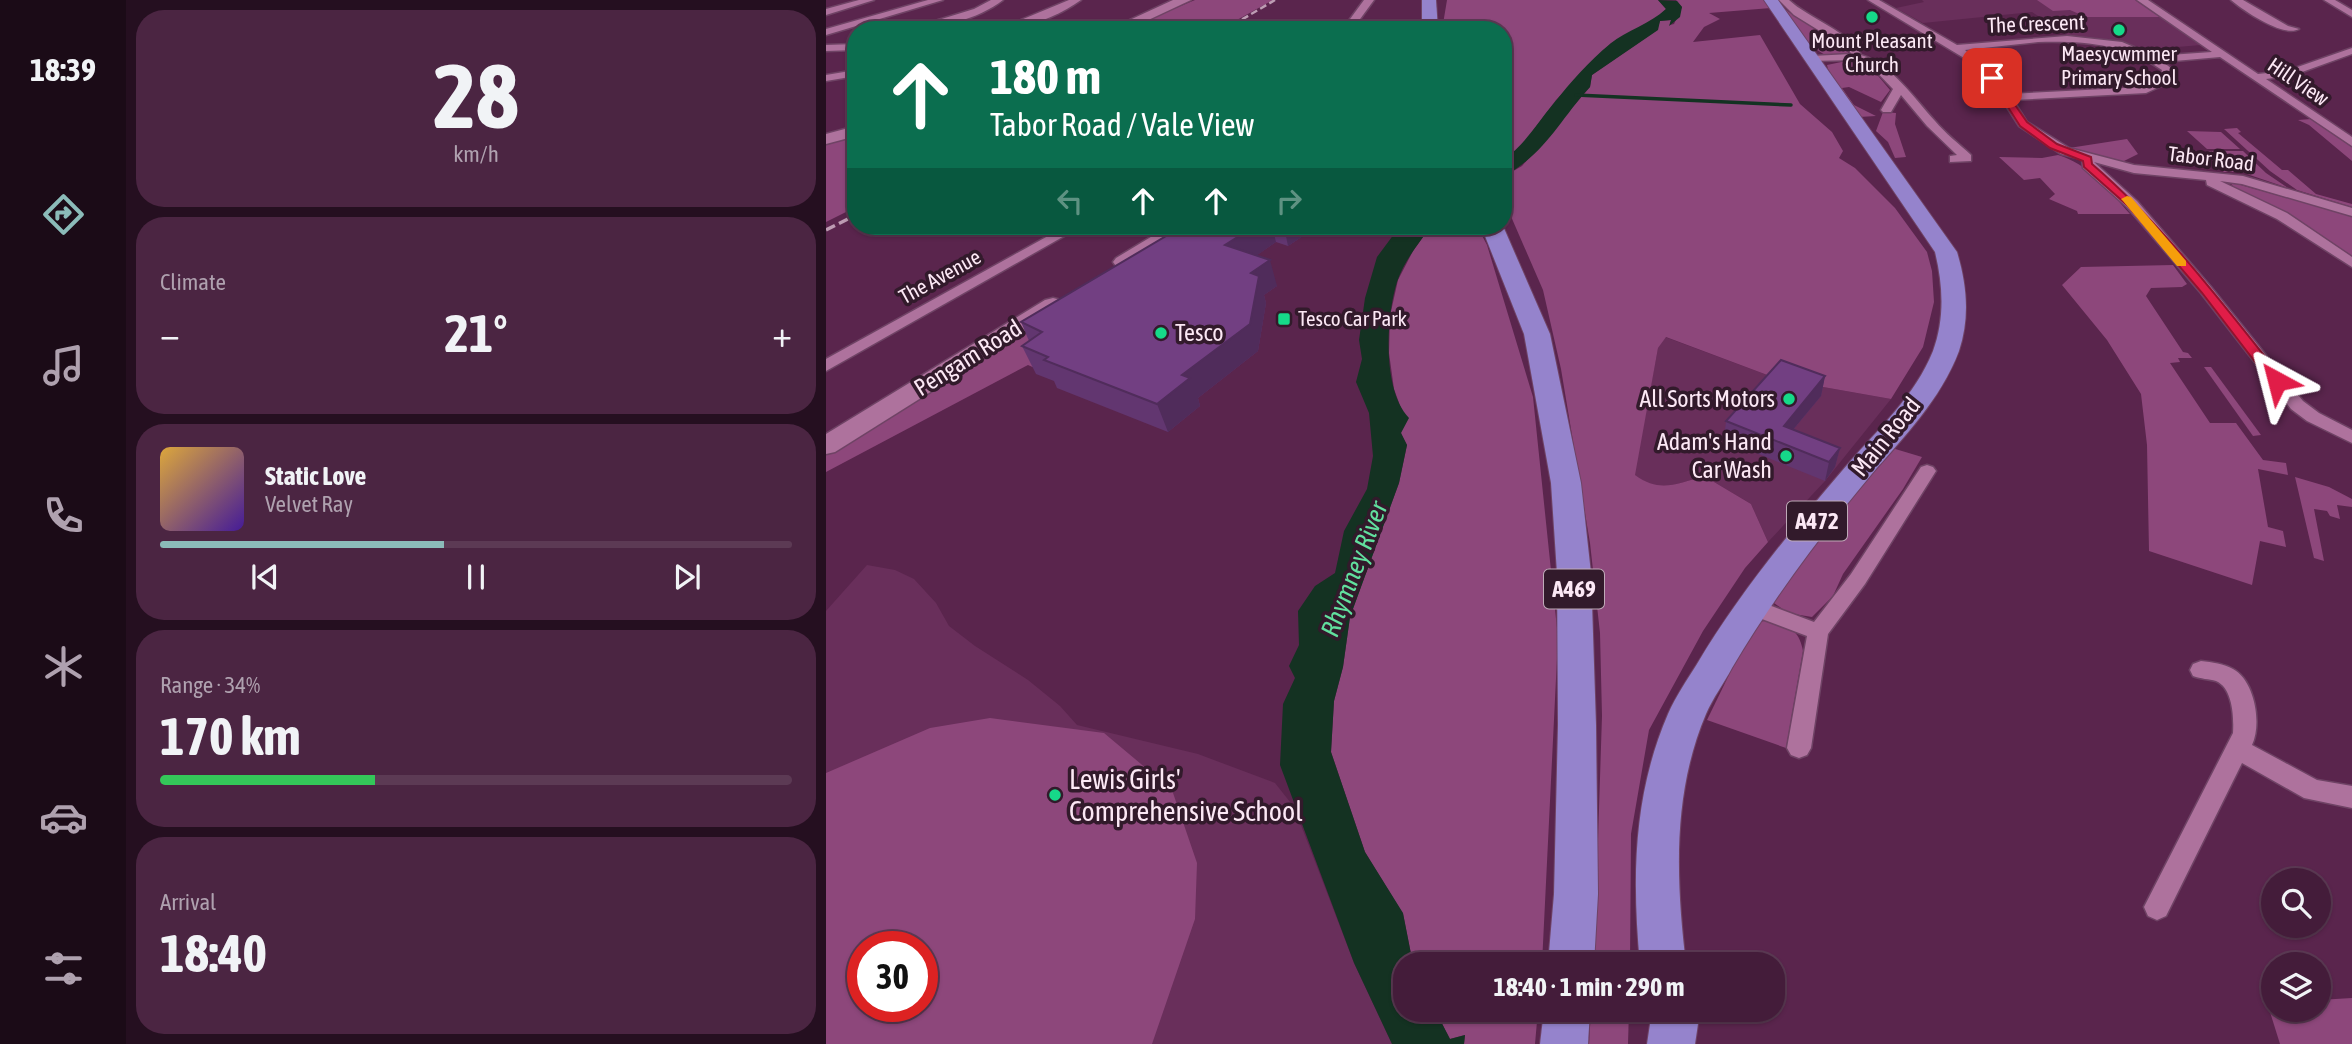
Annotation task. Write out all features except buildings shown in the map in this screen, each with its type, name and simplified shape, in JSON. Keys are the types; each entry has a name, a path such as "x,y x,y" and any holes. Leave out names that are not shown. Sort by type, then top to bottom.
{"main road":[{"path":"1429,0 1430,21"},
{"path":"1432,21 1439,0"},
{"name":"Main Road","path":"1662,952 1655,865 1656,830 1668,771 1685,718 1734,633 1809,531 1909,411 1940,365 1955,322 1954,277 1946,252 1771,0"},
{"name":"A469","path":"1496,235 1538,334 1566,483 1574,573 1577,725 1576,894 1572,952"},
{"path":"1564,1044 1566,1022"}],"street":[{"path":"826,12 869,0"},
{"path":"864,21 938,0"},
{"path":"942,21 977,11 998,0"},
{"path":"1029,21 1076,0"},
{"path":"1136,21 1184,0"},
{"path":"1353,21 1368,0"},
{"path":"1784,0 1797,13 1856,50 1857,58"},
{"name":"Tabor Road","path":"1873,0 1956,48 1992,78 2023,124 2042,139 2065,151 2134,169 2243,180 2352,212"},
{"name":"Hill View","path":"2142,0 2352,142"},
{"path":"2236,0 2286,29 2294,29"},
{"path":"2329,0 2352,14"},
{"path":"826,32 847,26"},
{"name":"The Crescent","path":"1956,48 2073,38 2123,46 2156,59 2222,54"},
{"path":"826,48 847,47"},
{"path":"2255,77 2287,74 2352,51"},
{"path":"1812,59 1857,58 1876,63 1899,89 1910,96 1931,124 1967,158 1954,159"},
{"path":"2006,97 2146,90 2165,82 2168,77 2168,69 2156,59"},
{"path":"826,78 847,74"},
{"path":"1887,110 1899,89"},
{"path":"826,139 847,133"},
{"path":"2088,159 2087,165 2132,204 2206,290 2297,405 2313,417 2352,437"},
{"path":"2197,176 2282,216 2352,263"},
{"name":"The Avenue","path":"826,366 1059,235"},
{"path":"1110,270 1167,235"},
{"name":"Pengam Road","path":"826,446 1074,292"},
{"path":"1799,748 1818,632 1857,579 1927,471"},
{"path":"1753,607 1818,632"},
{"path":"2157,907 2245,734 2246,724 2236,687 2231,679 2222,674 2201,670"},
{"path":"2238,749 2313,790 2352,797"}],"shaded area":[{"path":"1195,0 1273,0 1235,21 1145,21"},
{"path":"1447,0 1658,0 1666,9 1656,18 1611,43 1556,100 1521,147 1512,154 1512,21 1444,21"},
{"path":"1676,0 1765,0 1771,8 1709,13 1720,19 1704,27 1693,42 1760,35 1800,104 1832,132 1843,151 1839,158 1855,168 1895,208 1927,252 1932,271 1934,302 1923,347 1891,399 1778,379 1666,337 1658,348 1635,475 1644,481 1660,485 1676,484 1704,476 1751,504 1768,542 1745,568 1703,631 1649,730 1631,834 1630,952 1594,952 1602,716 1600,633 1590,543 1561,369 1543,290 1512,219 1512,172 1522,166 1590,87 1592,75 1657,30 1660,21 1671,20 1670,25 1674,24 1682,7"},
{"name":"Maesycwmmer Primary School","path":"1922,0 2135,0 2201,45 2142,50 2070,37 2032,12 1923,23 1896,8 1924,2"},
{"path":"2037,0 2135,0 2160,17 2086,17 2070,10 2053,11"},
{"path":"1782,7 1850,51 1840,56 1820,52 1802,35"},
{"path":"1851,60 1868,64 1890,90 1881,102 1849,87 1842,88 1854,105 1876,116 1859,117 1828,69 1827,65"},
{"path":"1883,112 1896,113 1895,124 1906,157 1895,158 1888,142 1876,131"},
{"path":"2311,119 2352,147 2352,161 2309,125 2298,120"},
{"path":"2237,128 2241,132 2238,133 2282,170 2288,170 2316,194 2352,204 2352,207 2297,190 2270,171 2224,129"},
{"path":"2187,131 2221,132 2240,149 2207,149"},
{"path":"847,138 847,212 826,222 826,144"},
{"path":"2127,139 2138,154 2122,162 2069,148"},
{"path":"2209,151 2243,151 2266,173 2288,188 2241,172 2224,172 2205,154"},
{"path":"2058,155 2088,171 2130,214 2078,214 2077,211 2049,199 2055,194 2040,178 2024,180 1999,157 2042,158"},
{"path":"2230,182 2352,216 2352,256 2294,217 2234,188"},
{"path":"1425,235 1482,235 1533,397 1558,638 1543,952 1411,952 1403,914 1365,852 1331,752 1334,701 1343,667 1350,617 1399,483 1407,445 1401,433 1402,411 1394,389 1389,353 1390,316 1398,280"},
{"path":"2173,265 2187,284 2182,287 2151,288 2146,296 2183,352 2192,358 2178,358 2180,362 2170,363 2210,423 2236,423 2263,460 2286,463 2288,475 2258,469 2268,527 2283,531 2286,547 2260,541 2252,585 2149,551 2147,445 2141,394 2107,340 2062,285 2081,267"},
{"path":"1029,330 1037,369 1028,365 826,472 826,454"},
{"path":"1665,337 1778,379 1891,399 1825,481 1768,542 1751,504 1704,476 1671,486 1650,485 1634,475 1658,348"},
{"path":"2204,367 2211,367 2261,435 2253,436"},
{"path":"1892,448 1922,457 1903,489 1843,574 1833,596 1812,617 1788,613 1774,603 1778,591"},
{"path":"2295,477 2329,487 2352,499 2352,507 2337,505 2340,519 2330,516 2327,511 2314,509 2324,561 2314,558"},
{"name":"Lewis Girls' Comprehensive School","path":"867,565 895,570 914,579 936,603 949,626 1028,680 1060,706 1077,725 1198,754 1275,783 1294,807 1354,963 1392,1044 826,1044 826,611"},
{"path":"1771,620 1793,630 1803,651 1786,748 1707,720 1744,644 1758,622"},
{"path":"990,718 1104,733 1172,790 1197,863 1195,919 1152,1044 826,1044 826,773 930,728"},
{"path":"2352,998 2352,1044 2280,1044 2273,1022 2331,1022 2331,999"},
{"path":"1441,1022 1537,1022 1535,1044 1464,1044 1465,1035 1450,1039"},
{"path":"1590,1022 1629,1022 1628,1044 1589,1044"}],"water":[{"path":"1658,0 1677,1 1682,7 1680,17 1669,26 1671,20 1660,21 1658,30 1592,75 1590,87 1541,147 1512,171 1512,153 1588,64 1617,39 1666,9"},
{"name":"Rhymney River","path":"1393,235 1424,235 1400,274 1390,314 1390,372 1400,406 1409,418 1401,433 1407,445 1399,483 1350,617 1343,667 1334,701 1331,752 1365,852 1403,913 1411,952 1393,952 1393,1022 1441,1022 1450,1039 1465,1035 1464,1044 1392,1044 1354,963 1280,765 1283,704 1295,678 1289,666 1299,645 1298,611 1315,586 1335,573 1344,531 1367,489 1373,456 1369,413 1356,382 1362,359 1359,340 1365,298 1377,257"}],"waterway":[{"path":"1576,95 1791,105"}],"railway":[{"path":"1239,21 1275,0"},
{"path":"826,230 847,220"}],"slow traffic":[{"path":"2127,199 2182,264"}],"place":[{"name":"Mount Pleasant Church","path":"1872,17"},
{"name":"Maesycwmmer Primary School","path":"2119,30"},
{"name":"Tesco Car Park","path":"1284,319"},
{"name":"Tesco","path":"1161,333"},
{"name":"All Sorts Motors","path":"1789,399"},
{"name":"Adam's Hand Car Wash","path":"1786,456"},
{"name":"Lewis Girls' Comprehensive School","path":"1055,795"}],"route":[{"path":"1992,78 2023,124 2053,146 2088,159 2087,165 2132,204 2206,290 2277,381"}]}
